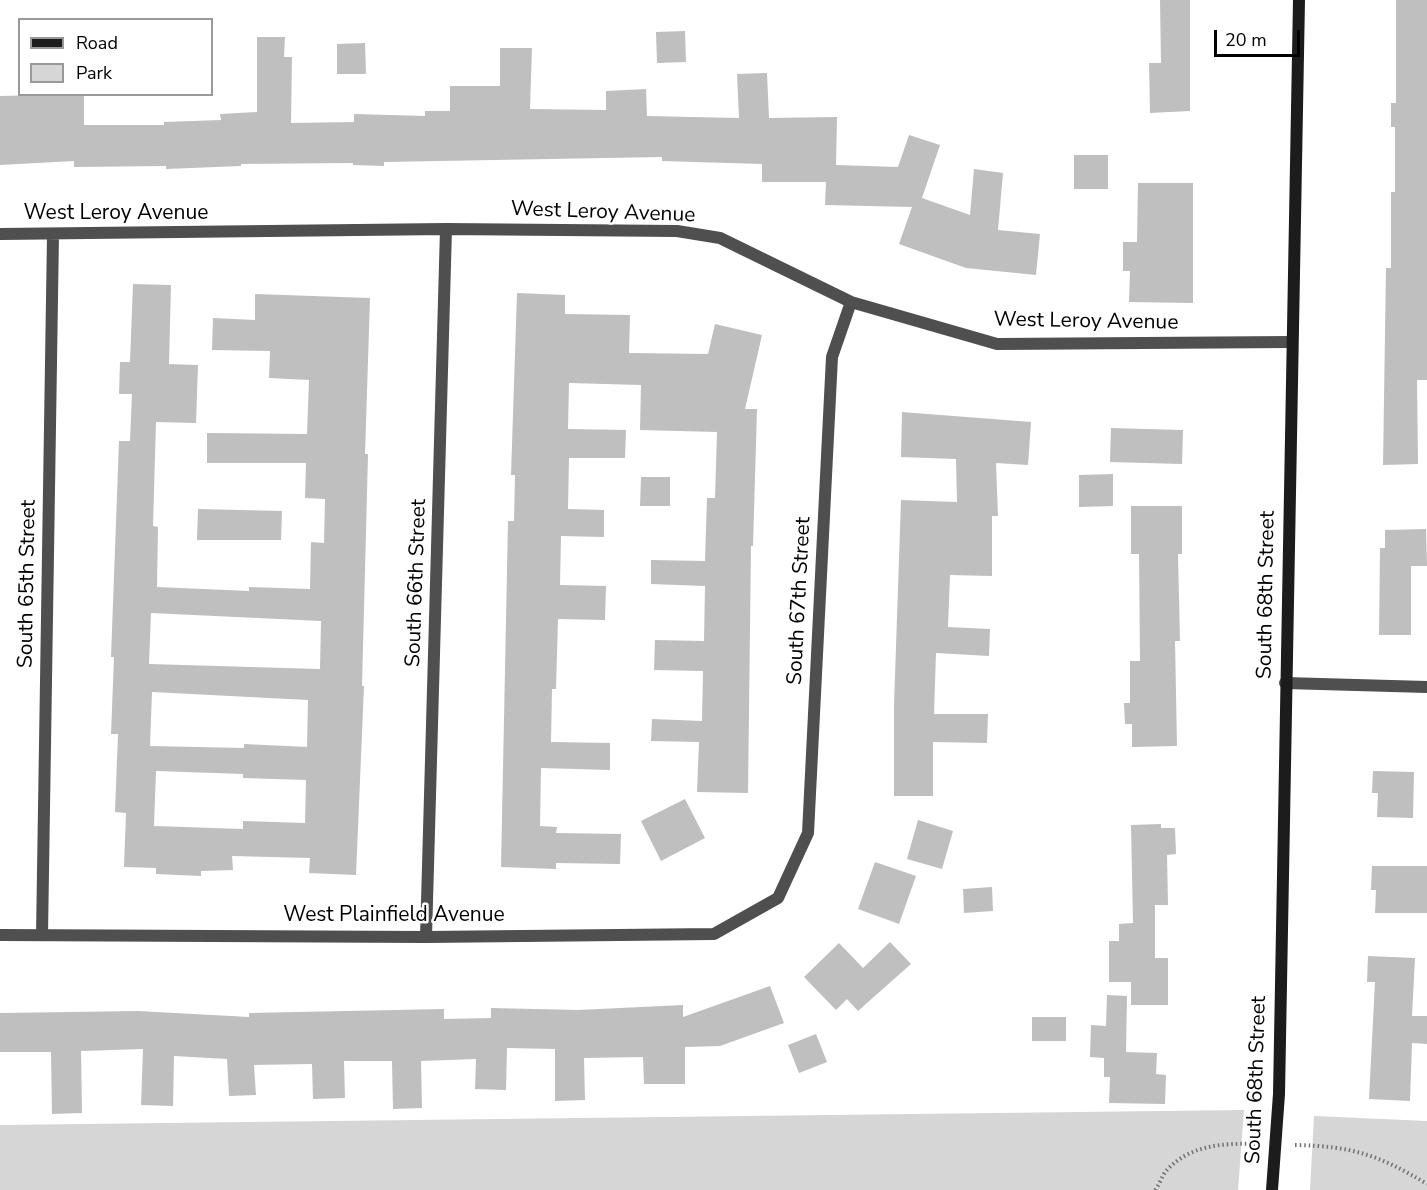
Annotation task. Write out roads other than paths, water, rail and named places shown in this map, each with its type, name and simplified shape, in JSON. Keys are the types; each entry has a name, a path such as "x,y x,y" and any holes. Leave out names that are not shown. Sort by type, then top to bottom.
{"street":[{"name":"South 68th Street","path":"1272,1190 1279,1094 1299,0"},
{"name":"West Leroy Avenue","path":"0,234 446,229 677,231 720,238 851,302 997,344 1291,342"},
{"name":"South 66th Street","path":"426,937 446,229"},
{"name":"South 65th Street","path":"42,935 53,235"},
{"name":"South 67th Street","path":"778,898 808,833 832,357 851,302"},
{"path":"1285,683 1427,687"},
{"name":"West Plainfield Avenue","path":"0,935 426,937 714,933 778,898"}]}
